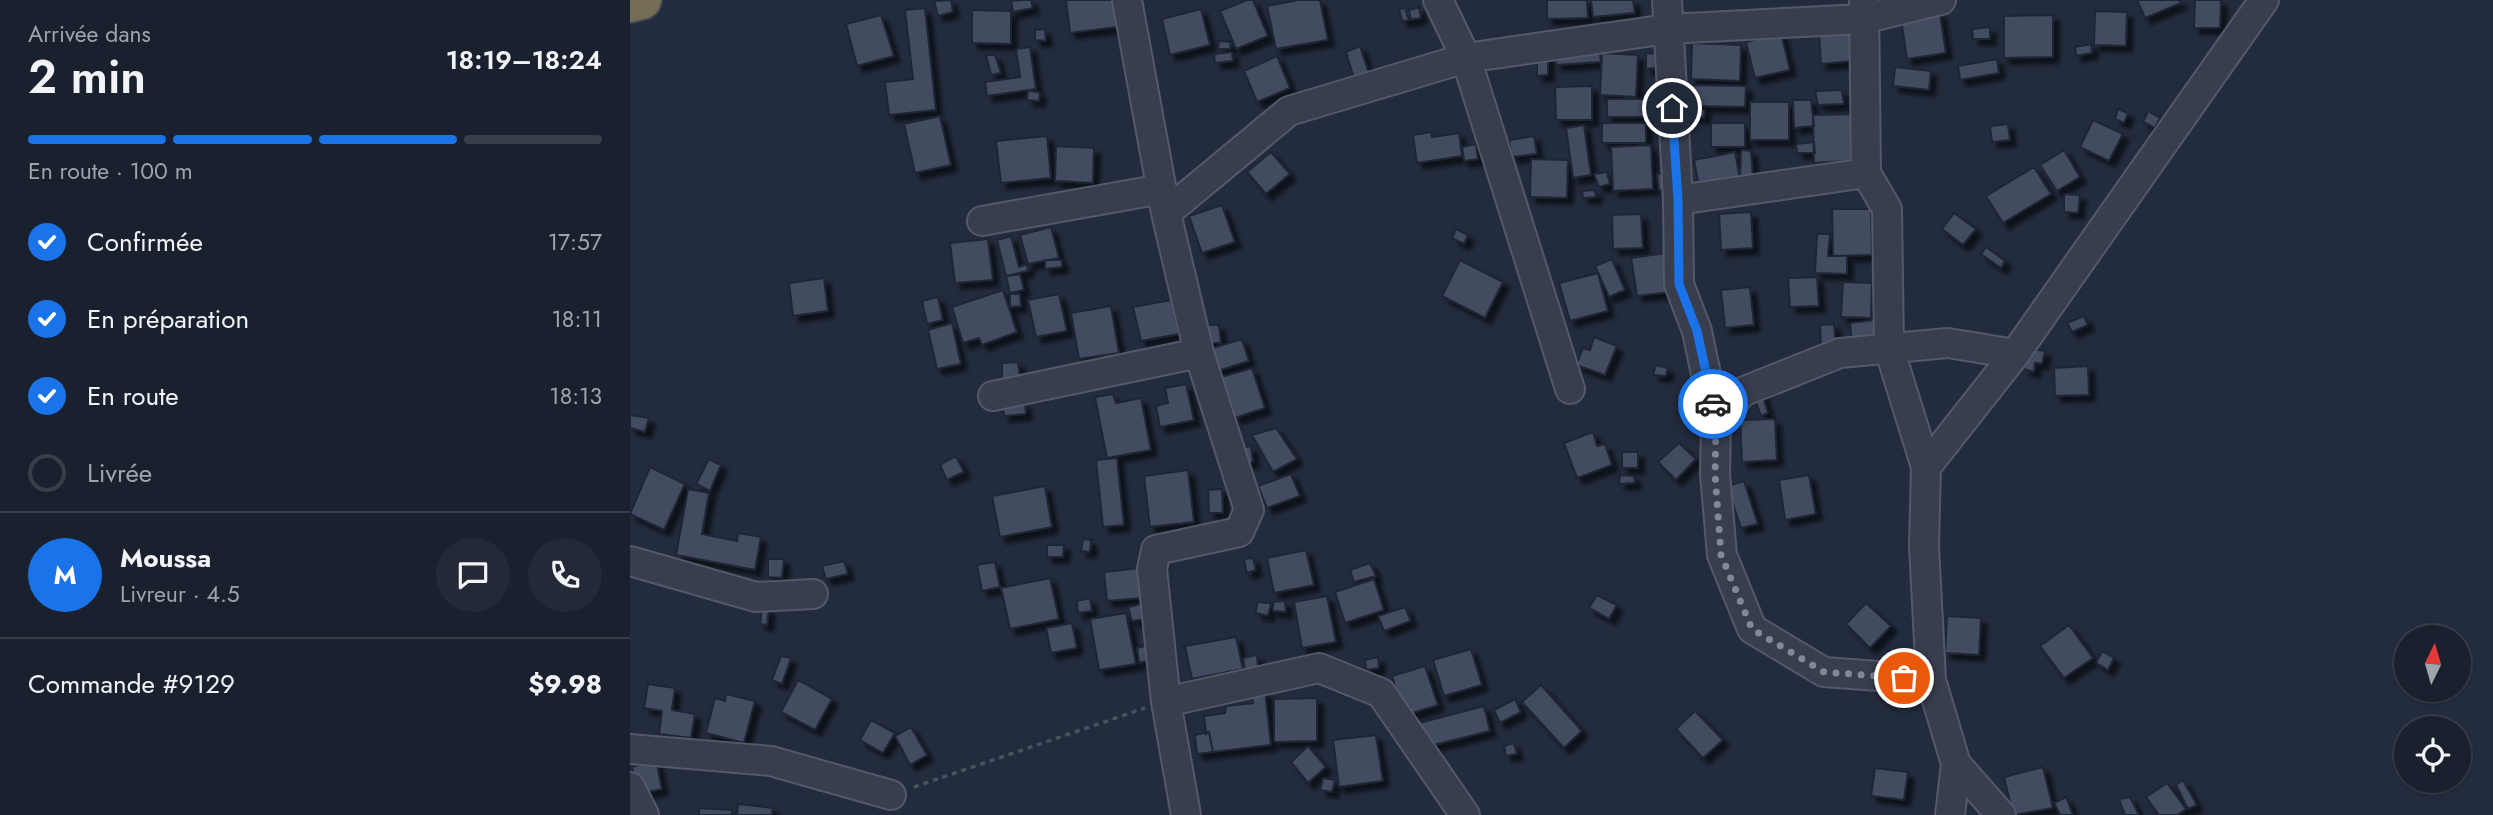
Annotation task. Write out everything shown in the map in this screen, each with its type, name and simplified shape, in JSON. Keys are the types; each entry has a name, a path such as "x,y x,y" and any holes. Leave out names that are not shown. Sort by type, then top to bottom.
{"highway":[{"path":"630,3 642,0"}],"street":[{"path":"1127,0 1164,201 1199,353 1248,510 1239,532 1156,550 1152,569 1166,702 1186,815"},
{"path":"1438,0 1466,58 1570,390"},
{"path":"1667,0 1678,200 1679,284 1697,331 1716,422 1715,474 1721,555 1752,629 1824,672 1931,680"},
{"path":"982,221 1164,201 1289,111 1466,58 1667,29 1941,0"},
{"path":"1926,467 2015,354 2264,0"},
{"path":"1863,9 1866,173 1887,209 1889,348 1926,467 1924,546 1931,680 1956,764 1950,815"},
{"path":"1678,200 1866,173"},
{"path":"1716,422 1742,392 1840,353 1948,343 2015,354"},
{"path":"993,397 1199,353"},
{"path":"630,561 756,597 813,593"},
{"path":"1166,702 1319,668 1381,693 1465,815"},
{"path":"630,749 771,761 891,795"},
{"path":"1956,764 2001,815"},
{"path":"630,787 644,815"}],"path":[{"path":"891,795 1055,737 1166,702"}],"building":[{"path":"951,0 953,12 938,16 934,1"},
{"path":"1031,0 1033,8 1013,12 1011,1"},
{"path":"1066,0 1114,0 1117,27 1070,33"},
{"path":"1253,0 1268,36 1236,49 1220,11"},
{"path":"1298,0 1320,0 1328,40 1276,49 1267,6"},
{"path":"1547,0 1587,0 1588,18 1547,19"},
{"path":"1591,0 1633,0 1635,13 1593,17"},
{"path":"2137,0 2180,0 2181,3 2145,18"},
{"path":"2195,0 2221,0 2220,28 2194,28"},
{"path":"1419,7 1421,18 1409,20 1406,11"},
{"path":"925,8 936,110 889,115 885,82 913,79 905,10"},
{"path":"1408,8 1411,20 1402,21 1399,9"},
{"path":"1201,9 1210,45 1170,55 1162,19"},
{"path":"972,10 1011,11 1011,44 972,43"},
{"path":"2095,11 2127,12 2126,46 2094,45"},
{"path":"1940,13 1946,53 1907,59 1901,19"},
{"path":"881,15 894,56 857,66 846,24"},
{"path":"2053,15 2053,57 2004,58 2004,16"},
{"path":"1990,27 1990,39 1973,39 1972,29"},
{"path":"1045,29 1046,41 1035,40 1035,30"},
{"path":"1781,33 1790,70 1755,78 1746,42"},
{"path":"1851,33 1854,61 1821,64 1819,35"},
{"path":"1219,41 1231,42 1230,49 1218,49"},
{"path":"1692,43 1741,45 1740,81 1691,79"},
{"path":"1599,44 1601,62 1556,65 1554,47"},
{"path":"2091,44 2092,53 2076,56 2075,47"},
{"path":"1360,46 1369,73 1354,79 1346,52"},
{"path":"1030,47 1036,89 987,96 985,82 1020,77 1016,49"},
{"path":"1232,52 1233,61 1215,63 1214,54"},
{"path":"1537,53 1548,53 1548,75 1537,76"},
{"path":"1602,53 1638,55 1636,97 1600,95"},
{"path":"1646,53 1657,54 1655,68 1646,69"},
{"path":"986,55 995,55 1001,73 991,75"},
{"path":"1277,56 1290,88 1257,102 1244,71"},
{"path":"1997,59 1999,73 1960,80 1958,66"},
{"path":"1895,67 1931,71 1929,90 1893,86"},
{"path":"1689,85 1746,86 1745,107 1688,106"},
{"path":"1592,86 1592,120 1556,120 1555,87"},
{"path":"1842,90 1844,104 1818,105 1815,91"},
{"path":"1028,91 1040,92 1039,101 1027,100"},
{"path":"1607,99 1644,99 1645,117 1607,117"},
{"path":"1793,100 1811,100 1814,126 1794,128"},
{"path":"1750,102 1789,102 1789,140 1750,140"},
{"path":"1691,107 1705,110 1704,118 1689,115"},
{"path":"2118,109 2128,113 2124,123 2115,119"},
{"path":"2148,111 2160,118 2155,128 2143,122"},
{"path":"1858,114 1861,160 1814,163 1813,115"},
{"path":"940,116 951,165 915,173 904,124"},
{"path":"2093,120 2123,134 2109,161 2080,147"},
{"path":"1602,123 1646,123 1646,143 1602,143"},
{"path":"1711,123 1745,123 1745,147 1711,147"},
{"path":"2008,124 2010,140 1992,142 1990,126"},
{"path":"1584,125 1591,175 1573,178 1566,128"},
{"path":"1431,132 1432,137 1459,133 1462,156 1417,163 1413,135"},
{"path":"1047,136 1051,178 1001,183 996,141"},
{"path":"1534,136 1537,154 1512,157 1509,140"},
{"path":"1814,142 1815,153 1797,153 1796,144"},
{"path":"1476,144 1478,159 1464,161 1462,147"},
{"path":"1651,145 1653,189 1613,191 1611,147"},
{"path":"1056,146 1094,148 1093,183 1055,181"},
{"path":"1741,150 1751,151 1753,177 1740,178"},
{"path":"2064,150 2080,177 2057,191 2040,165"},
{"path":"1271,152 1290,174 1266,194 1247,172"},
{"path":"1735,152 1740,179 1699,187 1694,160"},
{"path":"1531,159 1568,160 1567,198 1530,197"},
{"path":"2034,167 2051,194 2003,223 1986,196"},
{"path":"1607,172 1610,184 1599,187 1594,174"},
{"path":"1657,174 1667,174 1668,189 1659,191"},
{"path":"1595,190 1596,197 1583,198 1582,191"},
{"path":"2064,194 2080,195 2078,213 2064,212"},
{"path":"1222,205 1235,242 1202,253 1189,216"},
{"path":"1832,209 1871,209 1872,255 1833,256"},
{"path":"1751,212 1753,248 1721,250 1719,214"},
{"path":"1954,213 1976,229 1963,245 1942,229"},
{"path":"1641,214 1643,248 1613,249 1612,215"},
{"path":"1051,227 1059,258 1028,264 1020,235"},
{"path":"1456,229 1468,235 1464,244 1452,238"},
{"path":"1817,234 1830,234 1828,256 1847,256 1847,274 1815,273"},
{"path":"1011,236 1019,267 1027,264 1028,271 1006,276 997,240"},
{"path":"988,239 993,280 955,283 950,243"},
{"path":"1986,247 2005,261 2001,268 1981,254"},
{"path":"1665,253 1671,292 1637,296 1631,258"},
{"path":"1612,259 1625,290 1609,297 1595,266"},
{"path":"1045,260 1062,260 1062,267 1045,269"},
{"path":"1460,260 1503,282 1485,318 1442,296"},
{"path":"1598,273 1608,311 1570,321 1559,283"},
{"path":"1020,274 1024,290 1010,293 1006,276"},
{"path":"1817,277 1819,306 1790,307 1788,278"},
{"path":"824,278 828,311 793,316 789,283"},
{"path":"1843,282 1872,283 1871,318 1841,317"},
{"path":"1750,287 1754,325 1725,328 1721,290"},
{"path":"1003,290 1017,332 982,345 979,338 963,343 952,307"},
{"path":"1010,294 1020,294 1021,306 1010,307"},
{"path":"1059,294 1067,331 1036,337 1028,300"},
{"path":"938,297 943,320 927,324 922,301"},
{"path":"1171,300 1179,334 1141,341 1133,307"},
{"path":"1111,306 1119,353 1079,359 1071,313"},
{"path":"2084,316 2088,325 2072,332 2067,323"},
{"path":"1881,319 1884,340 1852,344 1850,323"},
{"path":"952,323 961,364 937,369 928,330"},
{"path":"1834,324 1836,347 1821,350 1820,325"},
{"path":"1204,325 1219,325 1221,343 1206,343"},
{"path":"1594,337 1617,346 1605,375 1576,365 1583,348 1590,350"},
{"path":"1242,339 1249,361 1218,371 1206,350"},
{"path":"2027,348 2045,351 2042,364 2035,363 2034,372 2024,369"},
{"path":"1018,362 1020,378 1002,379 1002,363"},
{"path":"1656,365 1668,368 1666,376 1653,375"},
{"path":"2088,366 2089,395 2055,396 2054,368"},
{"path":"1252,368 1265,408 1235,418 1221,377"},
{"path":"1186,384 1194,420 1160,427 1156,406 1168,403 1165,388"},
{"path":"1761,390 1768,413 1761,416 1752,391"},
{"path":"1113,394 1116,403 1141,398 1151,450 1107,458 1095,397"},
{"path":"1025,403 1026,414 1004,416 1003,405"},
{"path":"630,415 649,418 645,432 630,428"},
{"path":"1775,419 1777,460 1742,462 1740,420"},
{"path":"1276,428 1297,459 1273,472 1252,435"},
{"path":"1593,432 1597,446 1605,444 1612,465 1577,478 1564,443"},
{"path":"1679,443 1696,459 1676,480 1658,462"},
{"path":"1251,446 1253,462 1239,464 1236,449"},
{"path":"1622,452 1638,452 1638,468 1622,468"},
{"path":"956,456 964,472 947,480 940,465"},
{"path":"1117,458 1124,525 1103,527 1096,460"},
{"path":"709,459 721,465 710,491 696,484"},
{"path":"650,467 685,484 664,530 630,514"},
{"path":"1188,470 1194,522 1150,527 1144,476"},
{"path":"1291,474 1300,496 1267,508 1258,486"},
{"path":"1620,475 1634,476 1635,483 1619,484"},
{"path":"1809,475 1816,514 1785,520 1779,480"},
{"path":"1744,481 1758,524 1741,528 1727,486"},
{"path":"1045,486 1052,527 1000,537 992,496"},
{"path":"688,489 709,493 702,534 737,541 738,533 761,537 755,570 676,555"},
{"path":"1222,489 1223,513 1209,513 1208,490"},
{"path":"1083,539 1091,540 1090,552 1081,551"},
{"path":"1047,545 1064,545 1063,557 1047,557"},
{"path":"1306,550 1314,585 1274,593 1267,558"},
{"path":"1253,558 1256,570 1247,573 1244,559"},
{"path":"768,559 784,559 782,578 768,577"},
{"path":"844,561 848,574 826,579 822,566"},
{"path":"995,562 1000,587 982,591 977,565"},
{"path":"1370,563 1376,576 1354,582 1350,570"},
{"path":"1139,568 1142,598 1107,601 1104,572"},
{"path":"1050,578 1059,619 1010,629 1001,588"},
{"path":"1374,579 1384,610 1345,623 1335,592"},
{"path":"1597,595 1617,605 1609,619 1589,608"},
{"path":"1327,596 1336,642 1302,648 1294,602"},
{"path":"1090,598 1092,611 1078,613 1077,601"},
{"path":"1285,601 1286,612 1273,611 1273,602"},
{"path":"1257,602 1271,603 1268,616 1256,613"},
{"path":"1145,603 1148,619 1132,621 1128,607"},
{"path":"1866,603 1891,626 1870,648 1846,624"},
{"path":"1405,607 1411,621 1384,631 1378,616"},
{"path":"762,608 769,609 767,625 760,624"},
{"path":"1126,613 1136,664 1099,670 1090,619"},
{"path":"1947,616 1981,618 1979,655 1945,653"},
{"path":"1072,623 1077,648 1051,653 1046,628"},
{"path":"2069,625 2093,658 2064,678 2040,646"},
{"path":"1236,637 1243,669 1192,679 1185,646"},
{"path":"1153,644 1156,659 1139,663 1137,648"},
{"path":"1471,649 1482,685 1444,696 1433,660"},
{"path":"2102,651 2114,658 2108,670 2096,663"},
{"path":"1257,655 1258,668 1245,670 1243,658"},
{"path":"781,656 791,658 782,684 772,680"},
{"path":"1378,657 1379,668 1366,670 1365,660"},
{"path":"1425,666 1438,705 1403,716 1392,676"},
{"path":"798,680 832,699 815,730 781,712"},
{"path":"648,684 675,688 672,710 695,714 691,738 659,734 662,711 644,708"},
{"path":"1541,685 1582,731 1564,748 1522,702"},
{"path":"1265,691 1271,745 1213,752 1209,732 1206,734 1204,716 1225,713 1226,706 1253,703 1252,694"},
{"path":"726,694 755,701 744,743 706,733 715,698 725,701"},
{"path":"1317,698 1317,741 1274,742 1274,699"},
{"path":"1515,699 1521,712 1500,723 1494,710"},
{"path":"1484,706 1490,731 1426,747 1419,723"},
{"path":"1695,711 1723,740 1703,758 1676,729"},
{"path":"871,720 895,733 883,753 860,740"},
{"path":"911,727 927,755 910,765 895,736"},
{"path":"1209,732 1213,752 1197,754 1195,735"},
{"path":"1376,735 1383,781 1339,787 1333,740"},
{"path":"1514,743 1517,754 1506,756 1504,746"},
{"path":"1308,746 1326,767 1308,783 1291,762"},
{"path":"656,760 662,789 639,794 632,767"},
{"path":"2043,767 2053,808 2013,815 2004,777"},
{"path":"1875,768 1908,772 1904,800 1871,796"},
{"path":"1323,778 1335,780 1332,792 1320,790"},
{"path":"2183,780 2197,805 2188,809 2176,785"},
{"path":"2167,783 2186,809 2178,815 2159,815 2146,797"},
{"path":"2066,797 2073,815 2060,815 2054,803"},
{"path":"2130,797 2139,815 2125,815 2119,799"},
{"path":"738,804 773,808 772,815 737,815"},
{"path":"699,808 732,810 732,815 699,815"}],"way so far":[{"path":"1713,404 1721,555 1752,629 1824,672 1904,678"}],"route":[{"path":"1672,108 1678,200 1679,284 1697,331 1713,404"}]}
